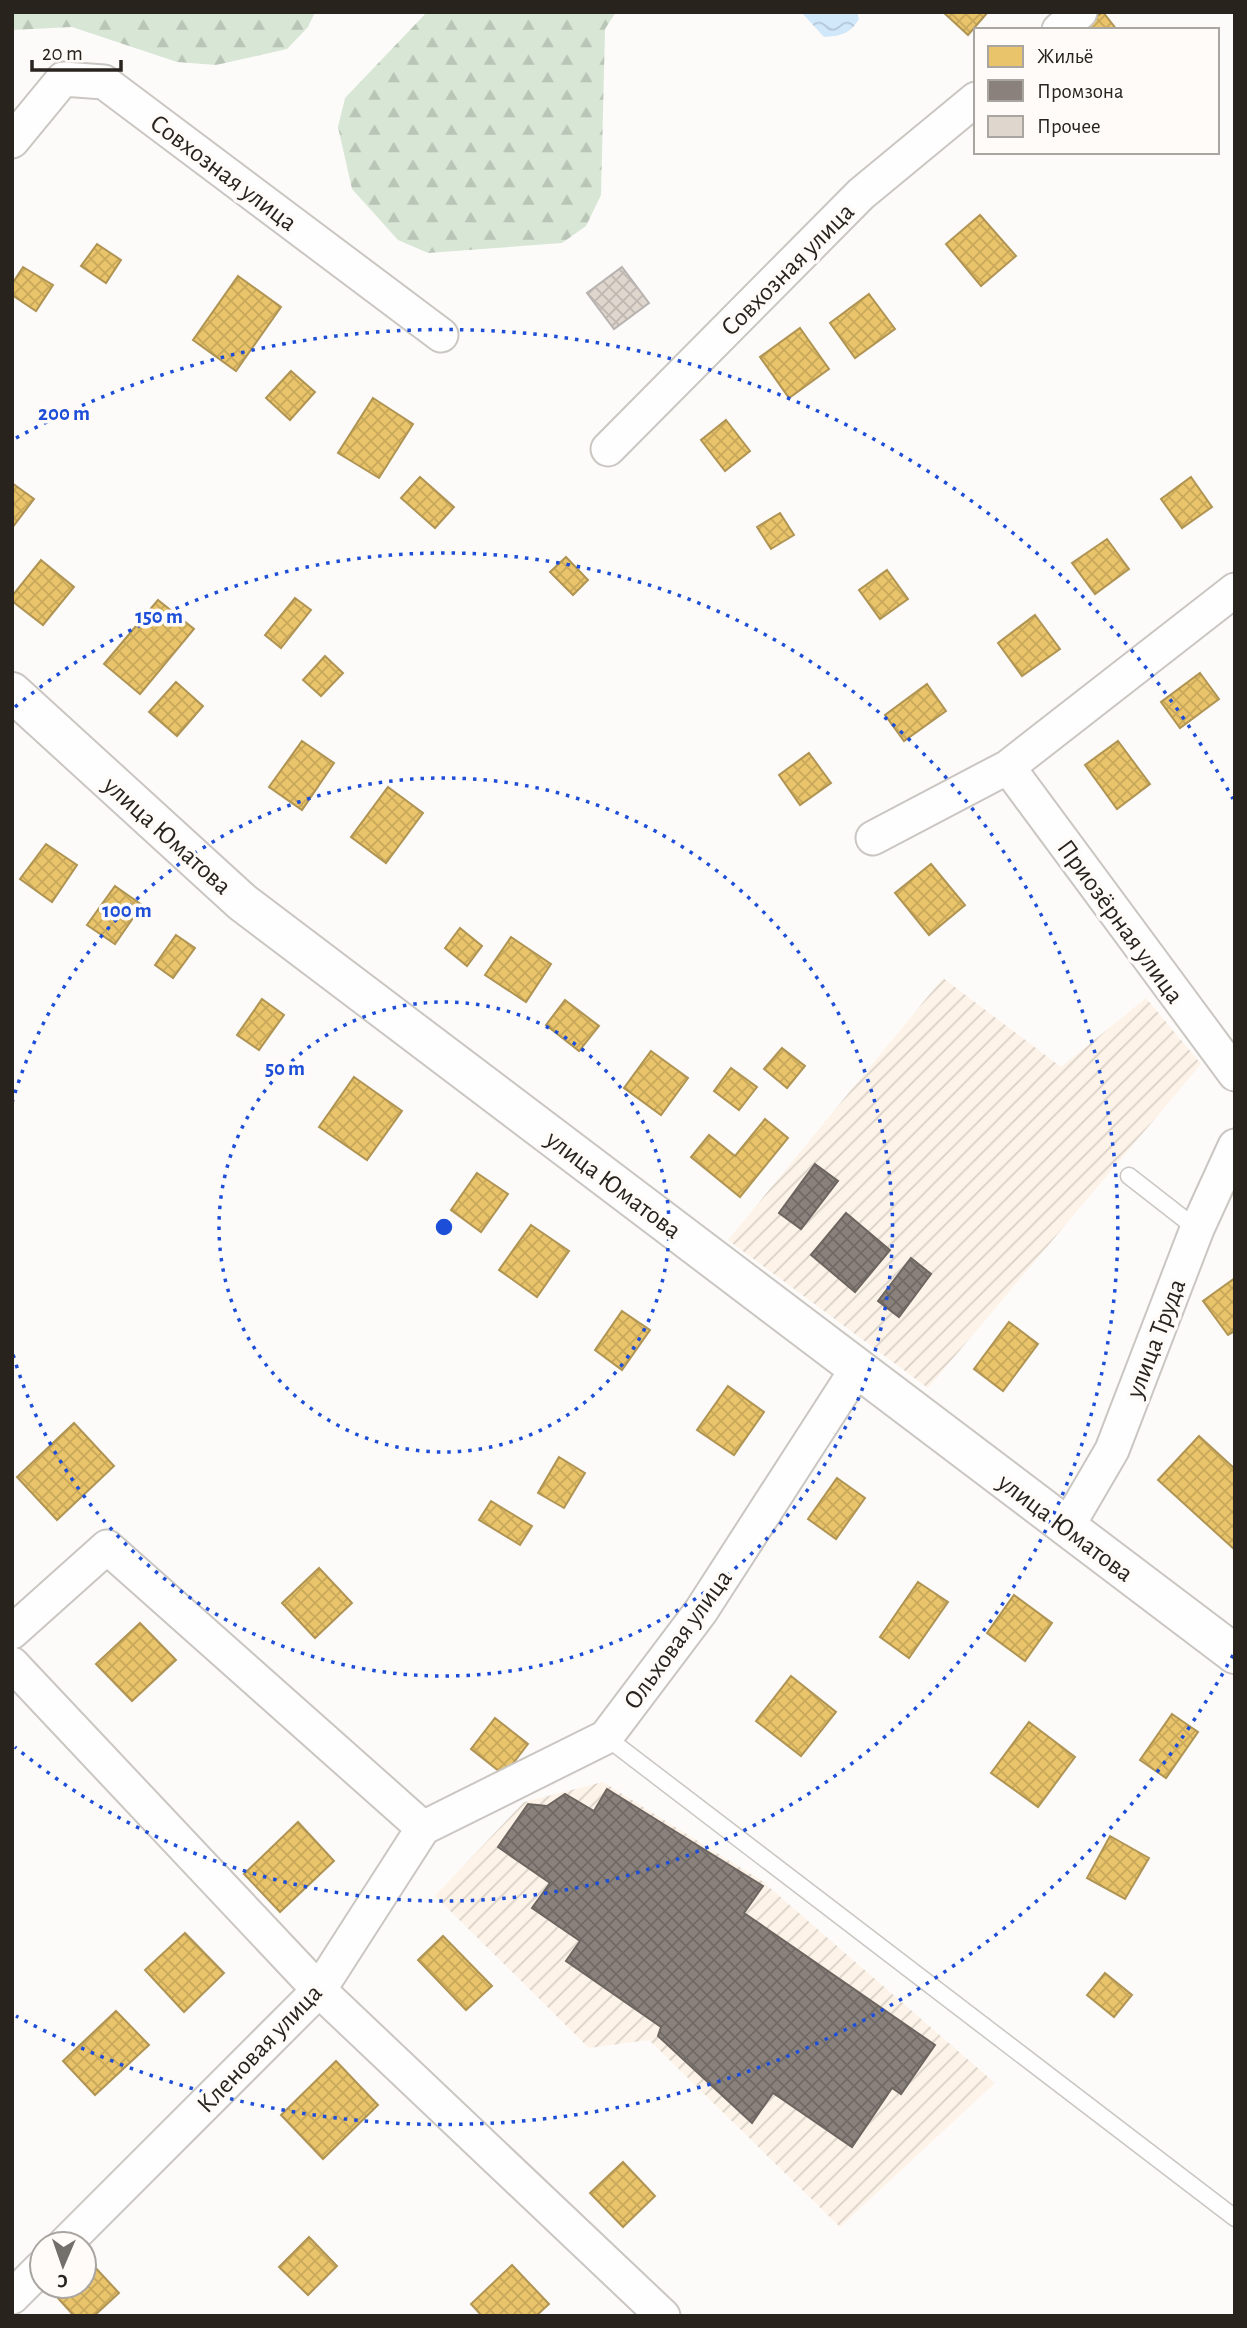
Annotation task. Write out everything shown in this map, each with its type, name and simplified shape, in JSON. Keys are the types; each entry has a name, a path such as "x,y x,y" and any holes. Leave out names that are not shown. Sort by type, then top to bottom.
{"main road":[{"name":"улица Юматова","path":"12,692 242,902 1235,1654"}],"street":[{"path":"1061,28 1080,12"},
{"name":"Совхозная улица","path":"12,141 62,79 104,82 441,335"},
{"name":"Совхозная улица","path":"608,449 861,194 974,101"},
{"path":"873,838 1008,767 1235,590"},
{"name":"Приозёрная улица","path":"1008,767 1235,1074"},
{"name":"улица Труда","path":"1067,1527 1112,1450 1197,1229 1235,1146"},
{"name":"Ольховая улица","path":"423,1828 606,1737 701,1611 857,1368"},
{"path":"12,1632 107,1547 423,1828"},
{"path":"12,1664 320,1990 650,2311"},
{"name":"Кленовая улица","path":"79,2230 320,1990 423,1828"},
{"path":"12,2297 28,2281"}],"lane":[{"path":"1129,1176 1197,1229"},
{"path":"606,1737 1235,2218"}],"shaded area":[{"path":"943,978 1061,1067 1146,998 1201,1064 928,1388 728,1240"},
{"path":"603,1782 762,1881 995,2083 840,2227 649,2040 589,2048 435,1896 524,1802"}],"green space":[{"path":"12,12 315,12 308,27 287,49 216,65 177,62 72,27 12,30"},
{"path":"427,12 616,12 605,29 601,195 586,226 562,243 428,253 398,240 352,189 338,127 345,98"}],"water":[{"path":"801,12 857,12 859,19 844,33 824,37"}],"building: Жильё":[{"path":"943,12 988,12 968,35"},
{"path":"1103,12 1115,28 1083,28"},
{"path":"980,215 1016,256 981,286 946,244"},
{"path":"97,244 121,260 106,283 81,266"},
{"path":"23,267 53,285 36,311 12,295 12,284"},
{"path":"238,276 281,307 236,371 193,340"},
{"path":"869,294 895,329 855,358 830,323"},
{"path":"800,328 829,369 789,398 760,357"},
{"path":"291,371 315,392 290,420 266,398"},
{"path":"373,398 413,424 379,478 338,453"},
{"path":"726,420 750,451 725,471 701,440"},
{"path":"420,477 454,507 435,528 401,498"},
{"path":"1191,477 1212,507 1182,528 1161,499"},
{"path":"12,483 34,499 12,528"},
{"path":"780,513 794,535 771,549 757,527"},
{"path":"1107,539 1129,569 1095,594 1072,563"},
{"path":"566,557 588,580 573,595 550,572"},
{"path":"41,560 74,587 43,625 12,601 12,596"},
{"path":"887,570 908,599 880,619 859,590"},
{"path":"295,598 311,610 281,648 265,635"},
{"path":"158,600 194,629 140,694 104,664"},
{"path":"1035,615 1060,649 1022,676 998,643"},
{"path":"325,656 343,673 321,696 303,680"},
{"path":"1200,673 1219,699 1180,728 1161,702"},
{"path":"176,682 203,706 177,736 149,712"},
{"path":"927,684 946,711 904,741 885,715"},
{"path":"302,741 334,763 302,810 269,787"},
{"path":"1118,741 1150,784 1117,809 1085,765"},
{"path":"809,753 831,783 800,805 779,775"},
{"path":"388,787 423,813 386,863 351,837"},
{"path":"46,844 77,865 52,902 20,879"},
{"path":"931,864 965,905 929,935 895,893"},
{"path":"115,886 142,905 115,944 87,925"},
{"path":"460,928 482,946 467,966 445,948"},
{"path":"176,935 195,948 173,978 155,965"},
{"path":"511,937 551,964 526,1002 485,975"},
{"path":"262,999 284,1015 259,1050 237,1035"},
{"path":"565,1000 599,1026 579,1051 546,1025"},
{"path":"782,1048 805,1066 787,1088 764,1069"},
{"path":"651,1051 688,1078 661,1115 624,1088"},
{"path":"731,1068 757,1087 739,1110 714,1091"},
{"path":"354,1077 402,1111 367,1160 319,1127"},
{"path":"765,1119 788,1138 740,1197 691,1157 709,1135 735,1156"},
{"path":"477,1173 508,1194 481,1232 451,1210"},
{"path":"531,1225 569,1251 537,1297 499,1270"},
{"path":"1235,1278 1235,1331 1228,1335 1203,1301"},
{"path":"622,1311 650,1330 622,1370 595,1350"},
{"path":"1009,1322 1038,1344 1003,1391 974,1369"},
{"path":"728,1386 764,1412 734,1455 697,1430"},
{"path":"74,1423 114,1466 57,1520 17,1477"},
{"path":"1199,1436 1235,1469 1235,1550 1158,1480"},
{"path":"559,1457 585,1473 564,1508 538,1493"},
{"path":"837,1478 865,1498 836,1539 808,1519"},
{"path":"491,1501 532,1526 520,1545 479,1520"},
{"path":"319,1568 352,1603 315,1638 282,1603"},
{"path":"918,1582 948,1602 909,1658 880,1637"},
{"path":"1014,1595 1052,1623 1025,1661 987,1633"},
{"path":"140,1623 176,1660 132,1701 96,1664"},
{"path":"791,1676 836,1712 801,1756 756,1721"},
{"path":"1172,1714 1198,1732 1166,1778 1140,1760"},
{"path":"495,1718 528,1744 504,1775 471,1749"},
{"path":"1029,1722 1075,1757 1038,1807 991,1773"},
{"path":"298,1822 334,1861 280,1912 244,1874"},
{"path":"1110,1836 1149,1858 1125,1899 1087,1878"},
{"path":"185,1933 224,1973 184,2012 145,1970"},
{"path":"443,1936 492,1986 466,2010 418,1960"},
{"path":"1105,1973 1132,1995 1114,2017 1087,1995"},
{"path":"116,2011 149,2045 95,2095 63,2061"},
{"path":"336,2061 378,2105 323,2159 281,2115"},
{"path":"623,2162 655,2196 623,2227 590,2193"},
{"path":"309,2237 337,2266 308,2295 279,2267"},
{"path":"512,2265 549,2304 536,2316 482,2316 471,2304"},
{"path":"98,2270 119,2293 94,2316 74,2316 60,2300 98,2300"}],"building: Промзона":[{"path":"815,1164 838,1181 801,1229 779,1213"},
{"path":"846,1213 890,1250 855,1292 811,1255"},
{"path":"911,1258 931,1274 899,1317 878,1301"},
{"path":"607,1789 763,1886 744,1913 935,2045 901,2094 892,2088 852,2147 773,2093 752,2123 658,2036 661,2027 566,1961 580,1941 532,1908 550,1883 498,1847 528,1804 547,1806 565,1794 594,1811"}],"building: Прочее":[{"path":"622,267 649,303 614,329 587,293"}]}
